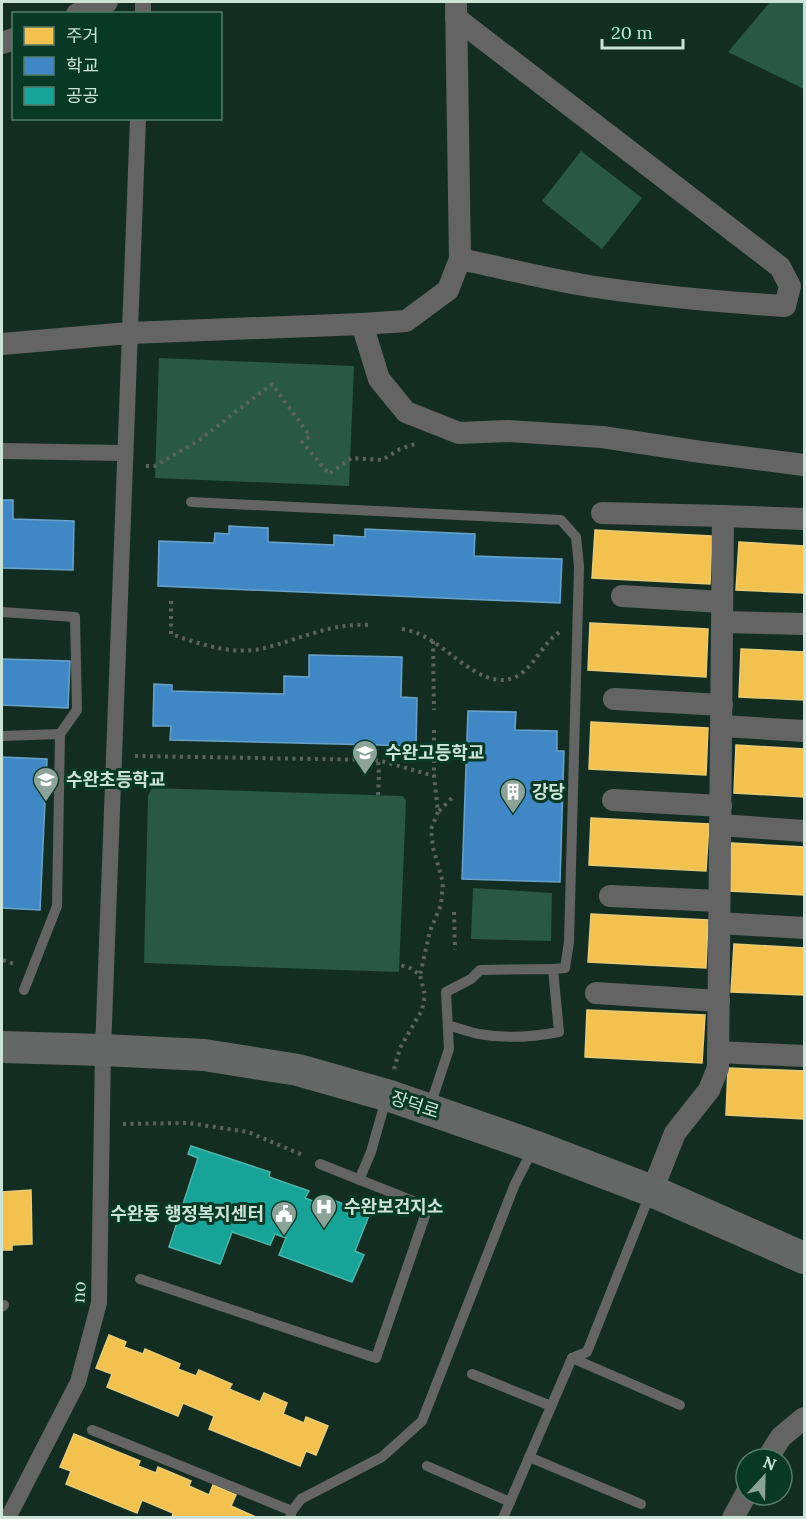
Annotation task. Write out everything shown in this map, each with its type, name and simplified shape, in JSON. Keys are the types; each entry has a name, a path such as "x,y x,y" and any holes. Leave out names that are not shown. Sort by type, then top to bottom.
{"main road":[{"name":"장덕로","path":"2,1047 204,1055 298,1070 387,1095 534,1146 651,1191 804,1258"}],"street":[{"path":"82,12 107,2"},
{"path":"456,10 780,267 790,286 785,306 666,297 587,285 460,259"},
{"path":"2,344 129,333 406,321 448,290 460,259 456,10"},
{"name":"no","path":"8,1518 78,1382 99,1303 103,1050 138,120"},
{"path":"362,324 379,379 406,412 459,433 508,431 602,437 804,465"},
{"path":"2,451 124,459"},
{"path":"602,513 804,519"},
{"path":"651,1191 675,1133 709,1090 718,1068 723,516"},
{"path":"622,596 804,624"},
{"path":"614,699 721,715 804,731"},
{"path":"613,800 804,831"},
{"path":"610,896 719,912 804,928"},
{"path":"596,993 719,1001"},
{"path":"718,1052 804,1056"},
{"path":"775,1447 781,1437 802,1422"}],"lane":[{"path":"190,502 561,520 576,537 579,566 578,629 569,942 565,968 480,970 471,979 446,992 449,1049 429,1109"},
{"path":"2,612 75,617 77,710 60,734 57,906 24,990"},
{"path":"2,736 60,734"},
{"path":"448,1025 479,1034 531,1038 559,1032 554,969"},
{"path":"359,1180 371,1152 387,1095"},
{"path":"92,1430 291,1514 301,1499 382,1457 422,1421 515,1184 534,1146"},
{"path":"140,1279 376,1359 428,1207 320,1164"},
{"path":"503,1518 572,1358 587,1352 651,1191"},
{"path":"572,1358 680,1405"},
{"path":"472,1374 551,1406"},
{"path":"529,1457 640,1504"},
{"path":"427,1466 510,1502"}],"path":[{"path":"124,459 155,466 198,441 272,384 310,436 302,442 329,474 351,458 382,460 400,449 430,439 439,426"},
{"path":"171,601 171,634 228,650 263,648 329,628 355,624 368,625"},
{"path":"402,629 433,641 470,668 487,677 507,680 522,672 558,632 578,629"},
{"path":"433,641 434,710"},
{"path":"434,730 434,776 438,812"},
{"path":"113,757 149,755 378,760 434,776"},
{"path":"378,760 380,775 378,795"},
{"path":"387,1095 400,1048 422,1010 425,995 420,975 430,932 441,905 443,882 433,848 431,829 438,812 452,798"},
{"path":"454,912 455,950"},
{"path":"400,965 420,975"},
{"path":"101,1125 189,1123 248,1131 320,1164"}],"green space":[{"path":"770,2 804,2 804,89 728,52"},
{"path":"581,151 642,198 602,249 542,201"},
{"path":"159,358 354,366 349,486 155,478"},
{"path":"152,788 402,796 406,800 399,972 144,963 148,796"},
{"path":"473,888 552,893 551,941 471,939"}],"building: 주거":[{"path":"595,530 712,536 710,584 592,578"},
{"path":"739,542 804,546 804,593 736,590"},
{"path":"590,623 708,629 706,677 588,670"},
{"path":"741,649 804,652 804,700 739,697"},
{"path":"591,722 708,728 706,775 589,769"},
{"path":"736,745 804,749 804,797 734,793"},
{"path":"591,818 709,824 706,871 589,865"},
{"path":"731,843 804,847 804,895 729,891"},
{"path":"591,914 708,920 706,968 588,962"},
{"path":"734,944 804,948 804,995 731,992"},
{"path":"587,1010 705,1015 702,1063 585,1057"},
{"path":"728,1068 804,1071 804,1119 726,1115"},
{"path":"31,1190 32,1244 12,1245 12,1250 2,1250 2,1192"},
{"path":"109,1335 126,1342 124,1347 143,1354 145,1349 180,1364 178,1369 196,1376 199,1370 232,1384 229,1389 260,1402 264,1393 287,1403 283,1414 304,1423 306,1417 328,1426 316,1455 306,1451 300,1466 209,1429 214,1416 183,1403 178,1416 107,1387 112,1374 96,1368"},
{"path":"74,1434 140,1461 138,1466 156,1473 158,1467 191,1481 189,1486 209,1495 213,1485 236,1495 231,1506 258,1518 172,1518 173,1513 142,1500 137,1513 66,1484 71,1471 60,1467"}],"building: 학교":[{"path":"2,500 13,500 13,519 74,521 73,570 2,568"},
{"path":"229,526 268,528 268,542 334,545 334,535 365,537 365,529 475,534 474,556 562,559 560,603 158,586 159,541 214,543 215,533 229,534"},
{"path":"309,655 402,657 401,697 417,698 416,746 170,740 171,726 153,726 154,684 172,685 172,691 284,694 284,676 309,677"},
{"path":"2,659 70,661 68,708 2,705"},
{"name":"강당","path":"468,711 516,712 515,730 557,731 557,751 564,751 560,882 462,879"},
{"path":"2,757 47,759 40,910 2,908"}],"building: 공공":[{"path":"191,1146 270,1172 269,1177 309,1191 305,1198 318,1203 330,1199 370,1213 355,1251 364,1255 352,1282 279,1255 286,1238 275,1234 270,1245 232,1232 220,1264 169,1247 198,1158 188,1154"}],"place":[{"name":"수완고등학교","path":"365,776"},
{"name":"수완초등학교","path":"46,803"},
{"name":"강당","path":"513,815"},
{"name":"수완보건지소","path":"324,1230"},
{"name":"수완동 행정복지센터","path":"284,1237"}]}
